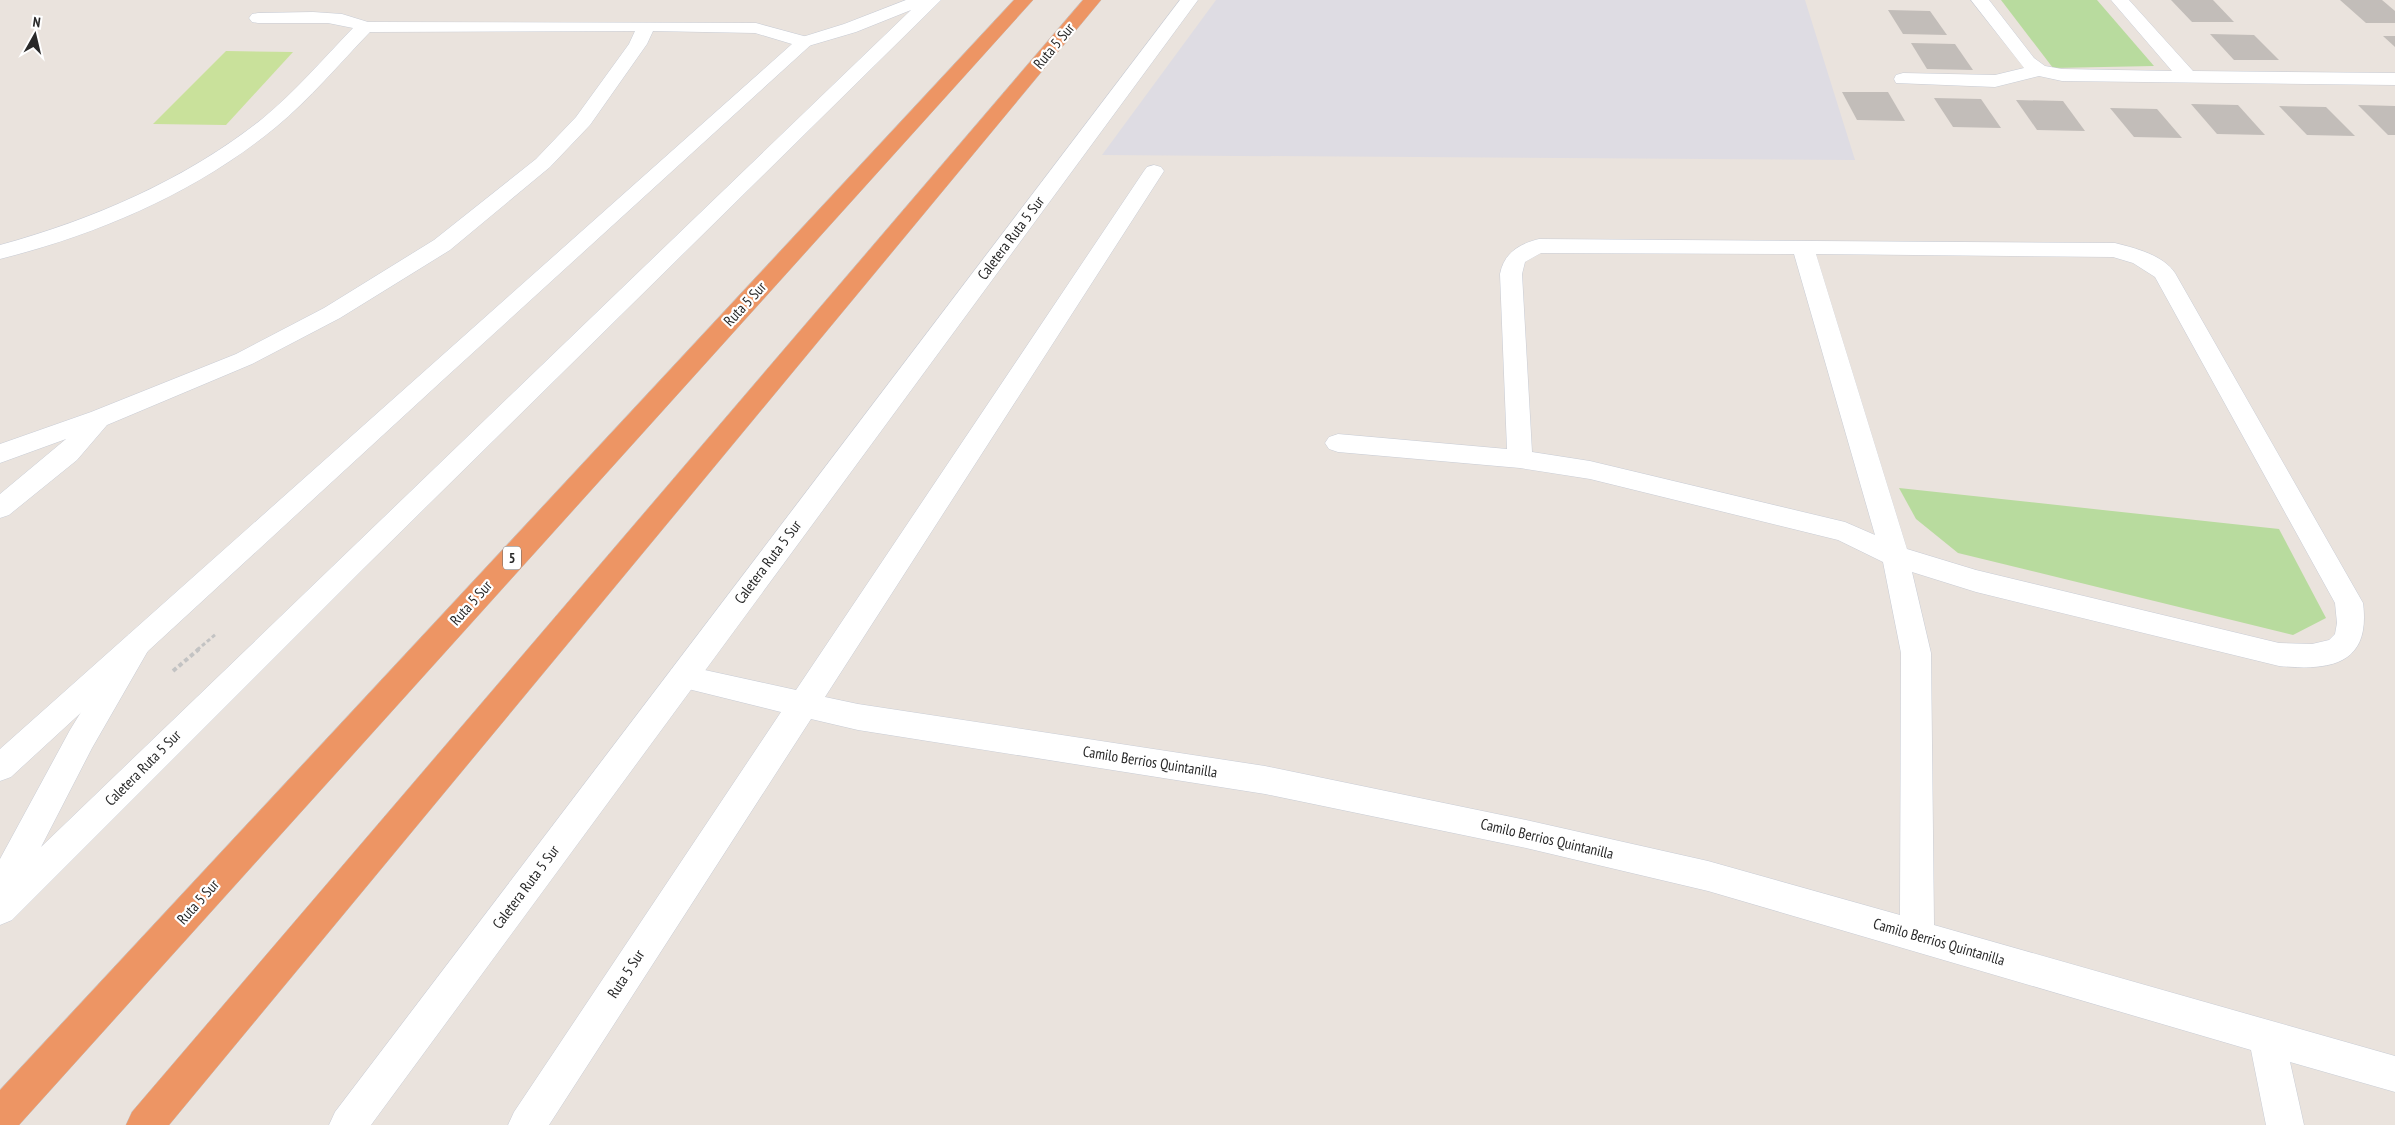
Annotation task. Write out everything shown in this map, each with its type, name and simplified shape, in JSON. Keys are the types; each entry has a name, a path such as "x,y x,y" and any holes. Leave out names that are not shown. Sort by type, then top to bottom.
{"highway":[{"name":"Ruta 5 Sur","path":"0,1118 1024,0"},
{"name":"Ruta 5 Sur","path":"145,1125 1092,0"}],"street":[{"path":"0,768 435,373 805,42 850,28 922,0"},
{"name":"Caletera Ruta 5 Sur","path":"0,909 382,534 932,0"},
{"name":"Caletera Ruta 5 Sur","path":"348,1125 1189,0"},
{"path":"1980,0 2027,62 2039,70 2062,75 2395,79"},
{"path":"2120,0 2188,77"},
{"path":"258,18 333,19 352,21 365,26 756,28 805,42"},
{"path":"0,252 106,218 205,168 254,134 295,100 365,26"},
{"path":"0,454 100,418 244,359 332,313 442,245 543,163 583,121 638,44 646,26"},
{"path":"1903,79 1995,81 2039,70"},
{"name":"Ruta 5 Sur","path":"527,1125 1154,171"},
{"path":"1338,443 1520,459 1590,470 1846,532 1895,556 1976,581 2263,652 2293,657 2319,656 2339,648 2350,636 2353,621 2349,603 2164,273 2155,265 2141,258 2115,250 1551,244 1539,246 1520,254 1512,263 1511,274 1520,459"},
{"path":"1803,247 1895,556 1916,653 1917,936"},
{"path":"0,508 68,454 100,418"},
{"path":"0,892 81,738 139,642"},
{"name":"Camilo Berrios Quintanilla","path":"682,677 858,717 1265,780 1526,834 1708,876 2395,1074"},
{"path":"2266,1037 2285,1125"}],"shaded area":[{"path":"1216,0 1805,0 1855,160 1102,155"}],"green space":[{"path":"2001,0 2097,0 2154,66 2053,68"},
{"path":"226,51 293,52 226,125 153,124"},
{"path":"1899,488 2279,529 2326,618 2293,635 1958,553 1916,519"}],"building":[{"path":"2171,0 2213,0 2234,22 2192,22"},
{"path":"2340,0 2382,0 2395,11 2395,23 2366,23"},
{"path":"1888,10 1930,11 1947,35 1903,34"},
{"path":"2210,34 2254,35 2279,60 2234,60"},
{"path":"2383,36 2395,36 2395,47"},
{"path":"1911,43 1955,44 1973,70 1927,69"},
{"path":"1842,92 1888,92 1905,121 1857,120"},
{"path":"1934,98 1981,99 2001,128 1953,127"},
{"path":"2016,100 2063,101 2085,131 2037,130"},
{"path":"2191,104 2238,105 2265,135 2217,134"},
{"path":"2358,105 2395,106 2395,135 2388,135"},
{"path":"2279,106 2326,107 2355,136 2307,135"},
{"path":"2110,108 2157,109 2182,138 2134,137"}]}
